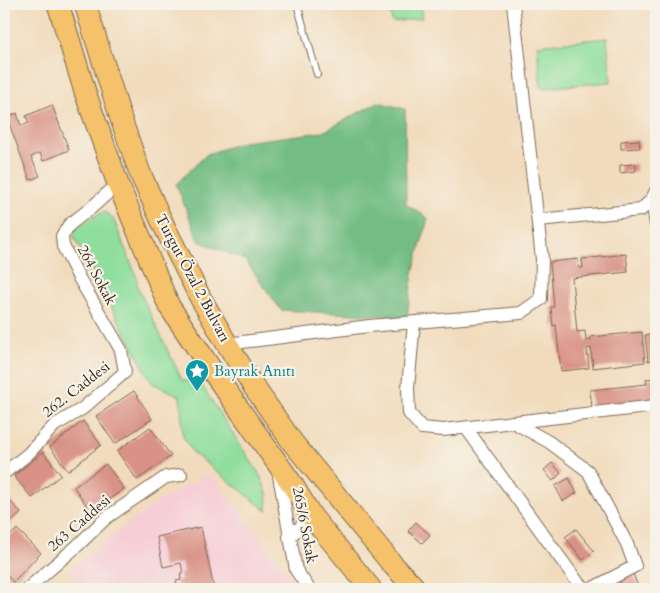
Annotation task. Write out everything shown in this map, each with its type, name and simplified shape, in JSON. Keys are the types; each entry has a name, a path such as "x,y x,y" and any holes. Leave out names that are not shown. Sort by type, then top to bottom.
{"highway":[{"name":"Turgut Özal 2 Bulvarı","path":"58,4 86,95 118,184 169,306 312,517 371,589"},
{"name":"Turgut Özal 2 Bulvarı","path":"85,4 140,173 195,288 254,387 293,444 393,565 416,589"}],"street":[{"path":"227,344 369,326 521,313 541,299 542,259 513,4"},
{"name":"264 Sokak","path":"118,184 69,225 62,236 63,246 78,278 120,350 124,372"},
{"path":"538,220 641,210 654,195"},
{"path":"654,195 656,225"},
{"path":"414,322 408,388 409,413 422,428 442,430 466,428 656,406"},
{"name":"262. Caddesi","path":"4,474 28,454 55,425 82,409 124,372"},
{"path":"513,422 549,442 588,471 627,544 635,566 592,589"},
{"path":"466,428 579,584 588,589"},
{"name":"265/6 Sokak","path":"277,463 296,570 309,589"},
{"name":"263 Caddesi","path":"28,589 106,518 166,477 181,475"},
{"path":"289,537 312,517"}],"lane":[{"path":"297,4 317,74"}],"shaded area":[{"path":"210,473 300,589 84,589 68,572 108,538 163,499"}],"green space":[{"path":"389,4 420,4 422,18 392,22"},
{"path":"607,38 611,82 541,88 537,45"},
{"path":"378,102 405,109 406,204 428,218 413,273 407,317 281,310 245,260 199,241 176,184 207,154 243,142 323,132"},
{"path":"105,212 113,218 137,278 137,286 182,380 201,384 261,477 268,496 267,511 193,453 183,436 180,396 152,383 74,237 75,229"}],"building":[{"path":"52,105 69,150 43,161 40,153 31,157 40,176 30,180 7,118 17,113 21,126 29,123 26,116"},
{"path":"639,140 640,148 621,149 621,141"},
{"path":"636,164 636,171 620,173 620,165"},
{"path":"626,254 628,272 572,278 577,332 585,331 586,341 591,340 590,337 642,332 645,362 593,368 591,348 587,349 589,368 561,371 556,325 553,326 551,307 554,307 550,262 578,259 579,268 583,268 582,259"},
{"path":"656,334 656,360 648,361 645,335"},
{"path":"656,378 656,401 592,408 590,390 647,384 646,379"},
{"path":"134,391 152,419 115,444 96,416"},
{"path":"83,421 101,445 68,471 50,447"},
{"path":"150,427 171,456 137,480 117,451"},
{"path":"43,452 61,475 32,498 14,476"},
{"path":"552,463 561,473 553,481 544,470"},
{"path":"106,464 124,489 91,512 74,487"},
{"path":"569,478 577,493 563,501 555,486"},
{"path":"4,494 21,513 4,529"},
{"path":"416,522 430,535 422,543 408,531"},
{"path":"201,527 214,589 178,589 176,581 181,580 180,574 183,573 181,563 163,567 157,537"},
{"path":"17,529 41,553 13,582 4,572 4,542"},
{"path":"576,529 594,551 583,560 565,537"},
{"path":"633,574 639,589 623,589 619,579"}],"place":[{"name":"Bayrak Anıtı","path":"197,392"}]}
